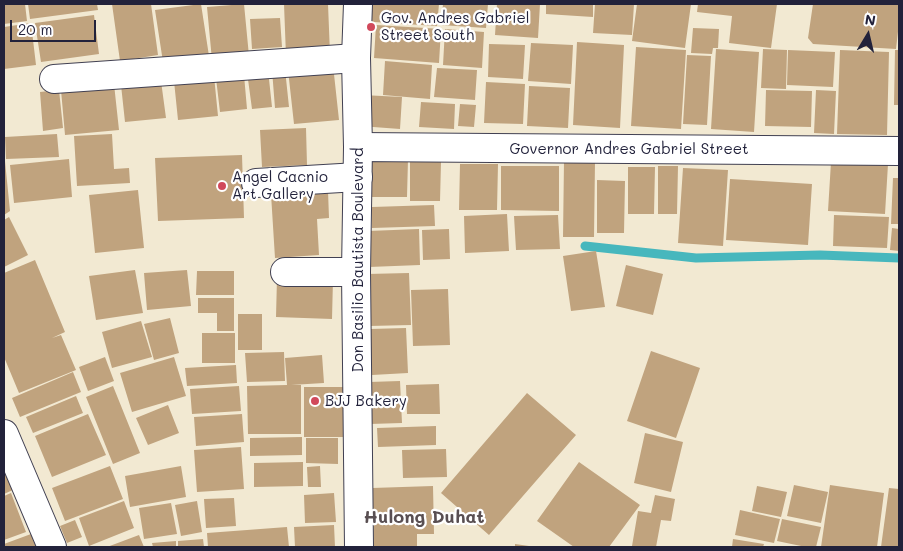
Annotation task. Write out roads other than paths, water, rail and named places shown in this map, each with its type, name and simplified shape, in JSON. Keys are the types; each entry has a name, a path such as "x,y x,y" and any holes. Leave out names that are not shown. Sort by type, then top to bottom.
{"street":[{"name":"Don Basilio Bautista Boulevard","path":"358,4 356,58 358,147 356,272 359,547"},
{"path":"54,79 356,58"},
{"name":"Governor Andres Gabriel Street","path":"358,147 899,152"},
{"path":"256,183 358,177"},
{"path":"285,272 356,272"},
{"path":"4,434 52,547"}],"waterway":[{"path":"585,246 696,258 820,255 899,258"}],"place":[{"name":"Gov. Andres Gabriel Street South","path":"371,27"},
{"name":"Angel Cacnio Art Gallery","path":"222,186"},
{"name":"BJJ Bakery","path":"315,401"}],"district":[{"name":"Hulong Duhat","path":"424,517"}]}
